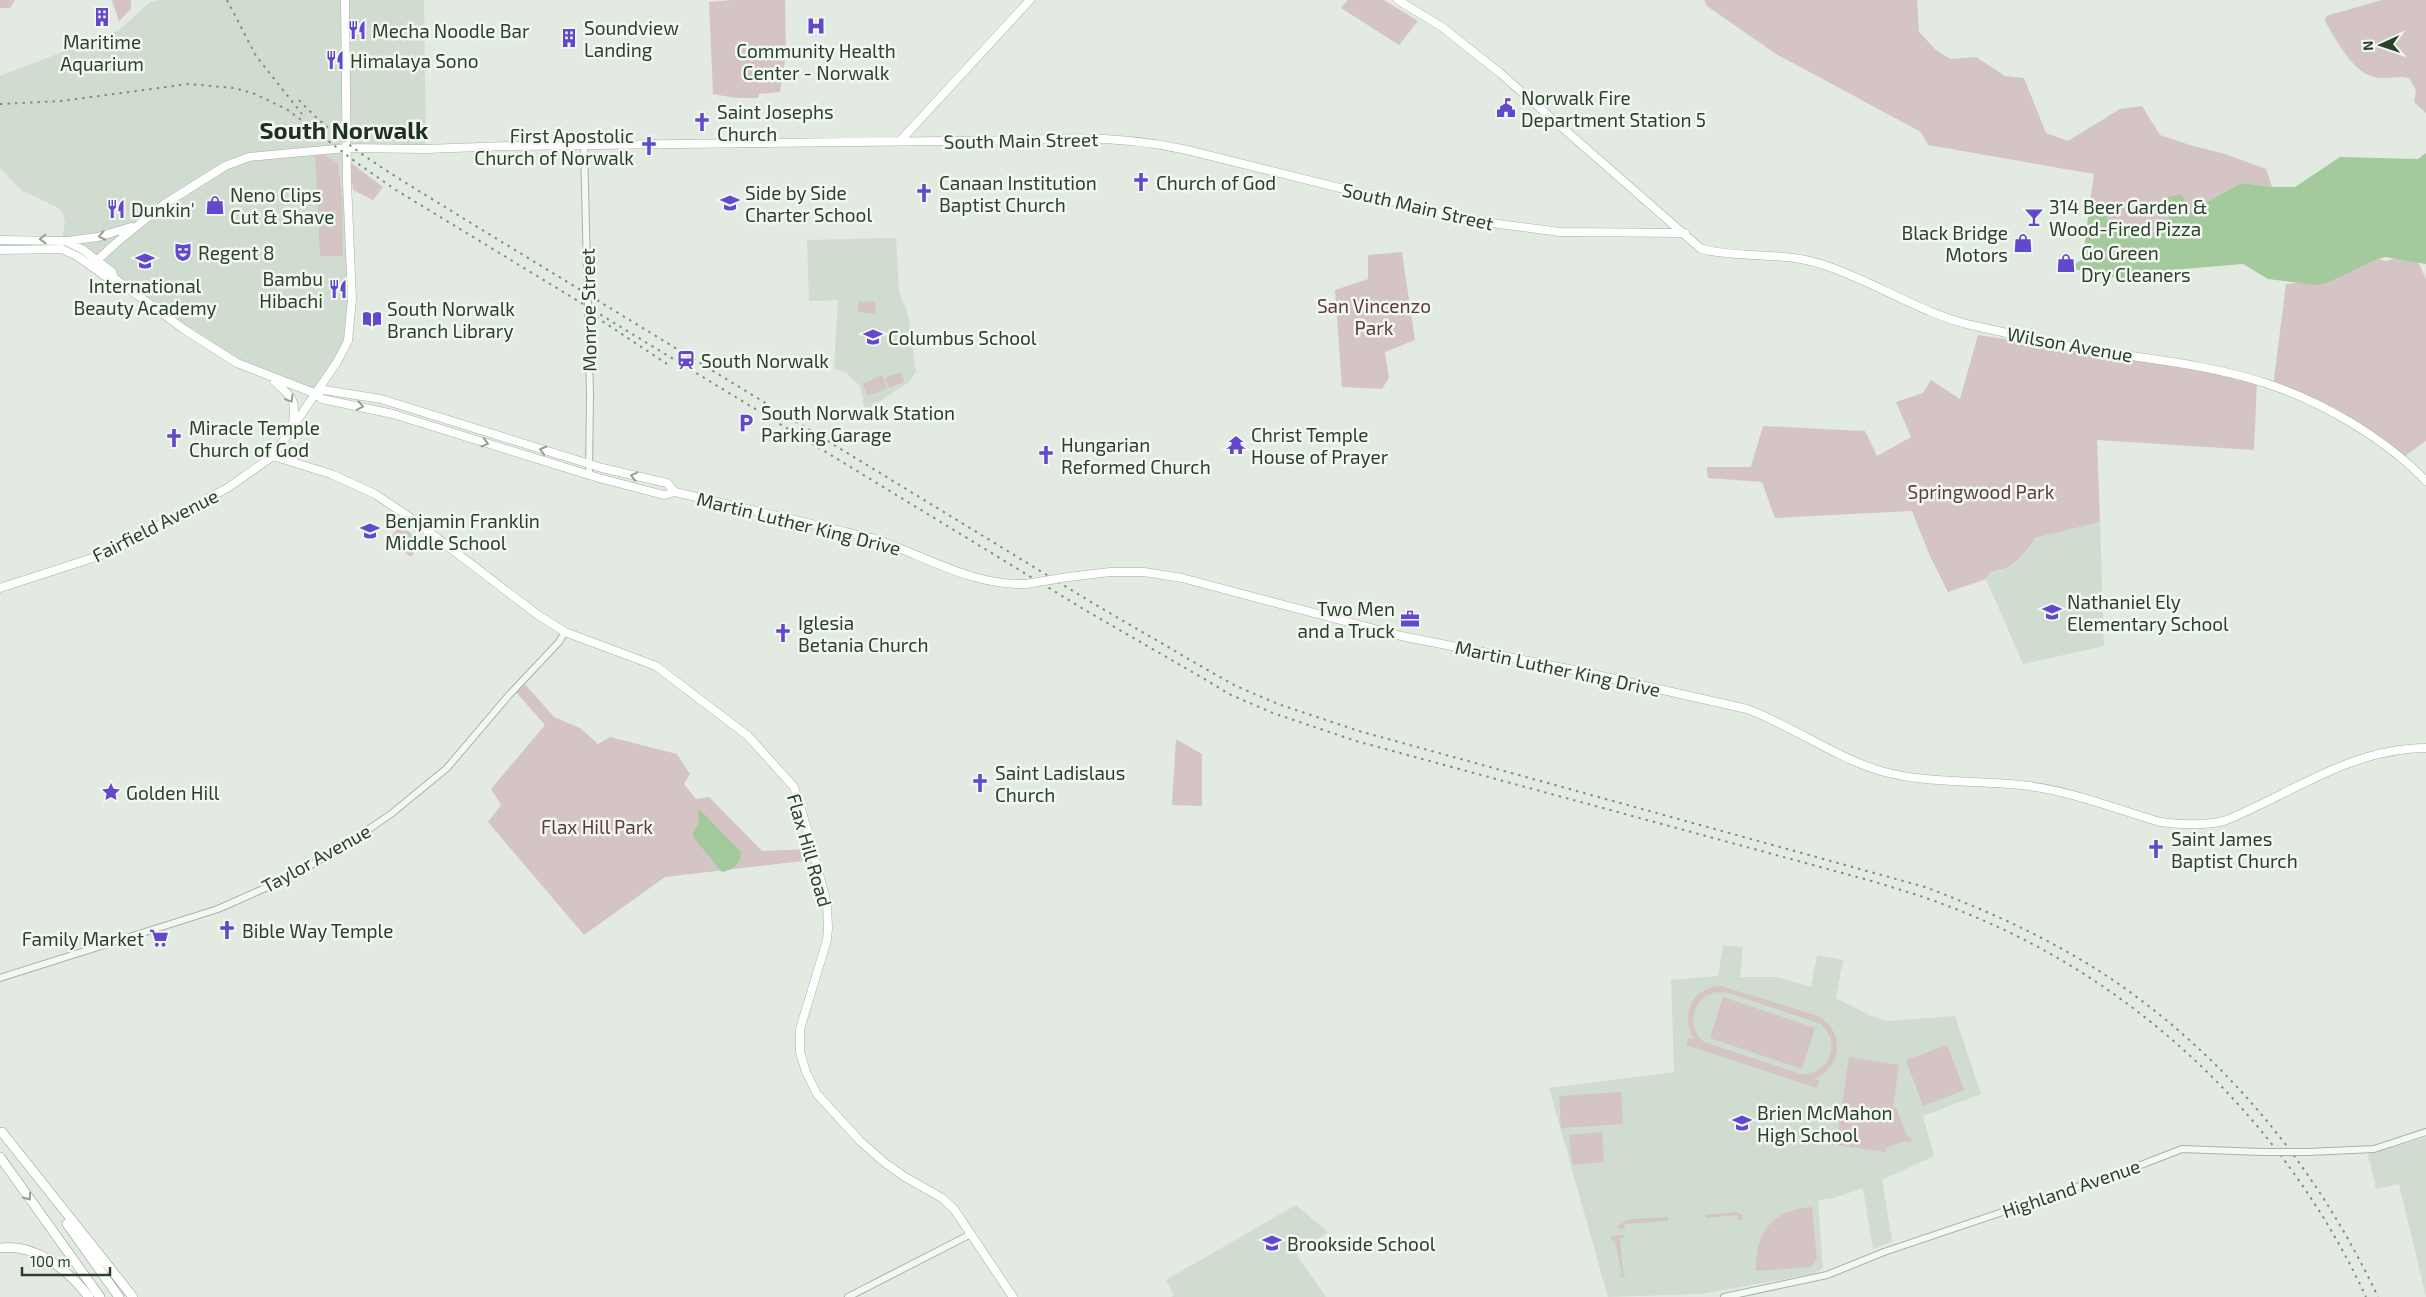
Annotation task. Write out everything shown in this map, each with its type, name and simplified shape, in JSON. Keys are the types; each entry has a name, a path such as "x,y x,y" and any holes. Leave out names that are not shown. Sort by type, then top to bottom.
{"highway":[{"path":"1,1131 119,1297"},
{"path":"1,1131 133,1297"},
{"path":"0,1157 100,1297"},
{"path":"0,1248 22,1248 40,1254 64,1273 89,1297"}],"main road":[{"path":"273,456 314,393 337,362 348,341 351,318 345,0"},
{"path":"900,141 1030,0"},
{"path":"1398,0 1442,27 1500,73 1685,233"},
{"name":"South Main Street","path":"94,263 163,206 225,166 249,157 347,148 426,149 1029,140 1079,137 1136,140 1204,154 1469,220 1560,232 1685,233"},
{"path":"0,240 65,241 98,237 138,225"},
{"name":"Wilson Avenue","path":"1685,233 1698,247 1716,252 1794,257 1812,261 1838,270 1923,310 1973,326 2065,345 2210,369 2265,383 2310,402 2383,443 2426,481"},
{"path":"65,241 82,249 94,263"},
{"name":"Martin Luther King Drive","path":"0,250 58,248 69,251 94,263 108,278 114,278 192,334 237,363 271,378 314,393 322,399 393,414 589,475 664,495 675,492 875,539 906,549 963,574 989,582 1026,584 1110,572 1144,572 1182,578 1401,636 1579,671 1747,709 1772,718 1850,760 1884,772 2053,790 2160,822 2203,825 2224,821 2350,762 2394,750 2426,748"},
{"path":"271,378 293,401 295,410 292,427"},
{"name":"Martin Luther King Drive","path":"314,393 324,390 381,399 590,464 667,483 675,492"},
{"name":"Fairfield Avenue","path":"0,588 111,552 229,487 273,456"},
{"name":"Flax Hill Road","path":"273,456 331,474 375,494 412,519 525,607 565,632 656,666 742,730 794,787 808,832 828,915 827,940 800,1029 800,1052 806,1072 821,1099 860,1141 905,1177 949,1203 1013,1297"}],"street":[{"name":"Monroe Street","path":"584,146 589,475"},
{"name":"Taylor Avenue","path":"0,978 218,908 290,876 344,846 391,814 447,768 509,695 559,642 565,632"},
{"name":"Highland Avenue","path":"1724,1297 1827,1275 1884,1252 2118,1174 2182,1149 2308,1152 2374,1148 2426,1132"},
{"path":"848,1297 971,1234"}],"shaded area":[{"path":"157,0 424,0 426,149 347,148 352,299 348,341 314,393 237,363 76,250 61,244 65,223 63,213 57,207 21,190 0,168 0,76 118,31 149,3"},
{"path":"2426,153 2426,264 2385,257 2372,261 2327,283 2314,285 2268,279 2243,264 2147,272 2133,282 2075,269 2075,264 2083,259 2088,217 2102,209 2111,226 2152,237 2171,215 2165,198 2181,194 2190,211 2241,183 2272,187 2295,187 2340,157 2418,159"},
{"name":"Columbus School","path":"896,238 899,292 908,314 916,372 909,382 865,411 860,386 845,372 834,369 838,300 809,301 807,240"},
{"name":"Nathaniel Ely Elementary School","path":"2100,522 2104,646 2023,664 1986,579 1991,571 2000,571 2016,563 2027,552 2035,538"},
{"path":"698,810 741,852 738,863 730,870 722,872 693,837 693,832 699,823"},
{"name":"Brien McMahon High School","path":"1723,945 1743,947 1740,977 1778,977 1811,987 1817,955 1843,960 1836,998 1871,1016 1887,1021 1955,1016 1981,1094 1923,1116 1934,1156 1882,1180 1892,1241 1873,1249 1863,1188 1834,1198 1818,1200 1823,1268 1813,1274 1701,1294 1608,1297 1549,1088 1674,1072 1671,980 1718,976"},
{"path":"2426,1138 2426,1297 2399,1184 2376,1189 2368,1154"},
{"name":"Brookside School","path":"1296,1205 1328,1232 1296,1254 1326,1297 1171,1297 1174,1295 1166,1280"}],"green space":[{"path":"0,0 15,0 10,8 0,8"},
{"path":"131,0 131,9 119,21 112,1"},
{"path":"785,0 786,54 780,92 759,94 758,98 735,98 713,94 709,2"},
{"path":"1348,0 1384,0 1418,21 1399,45 1341,8"},
{"path":"1704,0 1917,0 1919,32 1936,50 1950,59 1976,57 2005,76 2024,78 2046,133 2068,141 2120,109 2142,106 2160,135 2225,154 2266,169 2272,187 2241,183 2189,211 2166,198 2171,215 2152,237 2111,226 2102,209 2088,217 2094,174 1928,145 1921,132 1776,54 1707,6"},
{"path":"2382,0 2426,0 2426,113 2414,102 2416,90 2409,78 2378,78 2358,69 2345,54 2325,21 2326,16"},
{"path":"315,150 338,163 342,195 343,256 320,256"},
{"path":"350,162 383,187 373,200 353,190"},
{"name":"San Vincenzo Park","path":"1402,252 1415,340 1385,352 1389,378 1382,389 1342,387 1335,290 1368,279 1368,255"},
{"path":"2411,254 2419,264 2426,279 2426,441 2402,458 2372,434 2273,387 2286,284 2306,282 2367,255 2386,261"},
{"path":"875,301 876,314 858,312 858,302"},
{"name":"Springwood Park","path":"1978,335 2215,371 2257,382 2254,450 2097,440 2100,522 2035,538 2022,556 2012,565 1991,571 1986,579 1948,592 1930,556 1912,511 1775,518 1762,482 1708,478 1707,467 1751,467 1763,426 1865,431 1877,456 1911,437 1896,402 1923,393 1931,380 1960,399"},
{"path":"901,372 904,382 889,388 885,378"},
{"path":"882,375 887,388 868,396 863,384"},
{"path":"400,525 422,542 411,557 388,541"},
{"name":"Flax Hill Park","path":"523,682 554,717 580,728 598,744 610,737 677,754 690,774 684,784 696,799 709,797 762,851 809,849 812,860 665,877 584,935 488,822 501,805 491,789 545,725 515,691"},
{"path":"1176,739 1202,754 1202,806 1172,805"},
{"path":"1721,986 1815,1015 1825,1021 1832,1029 1837,1047 1831,1065 1824,1073 1814,1079 1820,1081 1817,1088 1686,1045 1688,1038 1694,1039 1688,1021 1691,1004 1703,991","holes":["1716,992 1729,993 1821,1024 1831,1040 1831,1048 1825,1064 1811,1073 1801,1074 1704,1042 1694,1028 1693,1020 1697,1006 1708,995"]},
{"path":"1723,997 1815,1028 1802,1069 1710,1038"},
{"path":"1947,1045 1964,1090 1923,1106 1906,1060"},
{"path":"1849,1057 1899,1065 1893,1107 1896,1108 1907,1136 1911,1138 1911,1142 1905,1141 1886,1148 1886,1152 1836,1145"},
{"path":"1621,1092 1623,1124 1561,1128 1559,1096"},
{"path":"1602,1132 1604,1162 1572,1165 1569,1135"},
{"path":"1812,1207 1817,1260 1811,1267 1756,1271 1756,1257 1763,1234 1776,1218 1798,1209"},
{"path":"1736,1212 1742,1215 1743,1220 1738,1220 1737,1215 1706,1218 1705,1215"},
{"path":"1668,1217 1668,1221 1625,1224 1624,1229 1617,1228 1626,1221 1633,1219"},
{"path":"1624,1235 1625,1237 1620,1238 1623,1274 1628,1275 1619,1277 1622,1274 1615,1241 1610,1239 1612,1236"}],"railway":[{"path":"227,0 256,56 302,114"},
{"path":"0,104 61,101 189,84 234,88 255,94 288,110 357,163 396,190 1090,613 1231,695 1273,713 1356,741 1906,891 1968,914 2032,944 2093,980 2150,1021 2203,1068 2251,1119 2295,1175 2333,1234 2366,1297"},
{"path":"299,100 336,135 400,179 1096,605 1236,686 1278,704 1359,731 1925,887 1982,910 2038,936 2092,966 2142,1001 2179,1031 2247,1098 2278,1135 2333,1213 2357,1254 2378,1297"},
{"path":"590,313 667,364"}],"place":[{"name":"Maritime Aquarium","path":"102,17"},
{"name":"Community Health Center - Norwalk","path":"816,26"},
{"name":"Mecha Noodle Bar","path":"357,30"},
{"name":"Soundview Landing","path":"569,38"},
{"name":"Himalaya Sono","path":"335,60"},
{"name":"Norwalk Fire Department Station 5","path":"1506,108"},
{"name":"Saint Josephs Church","path":"702,122"},
{"name":"First Apostolic Church of Norwalk","path":"649,146"},
{"name":"Church of God","path":"1141,182"},
{"name":"Canaan Institution Baptist Church","path":"924,193"},
{"name":"Side by Side Charter School","path":"730,203"},
{"name":"Neno Clips Cut & Shave","path":"215,205"},
{"name":"Dunkin'","path":"116,209"},
{"name":"314 Beer Garden & Wood-Fired Pizza","path":"2034,217"},
{"name":"Black Bridge Motors","path":"2023,243"},
{"name":"Regent 8","path":"183,252"},
{"name":"International Beauty Academy","path":"145,261"},
{"name":"Go Green Dry Cleaners","path":"2066,263"},
{"name":"Bambu Hibachi","path":"338,289"},
{"name":"South Norwalk Branch Library","path":"372,319"},
{"name":"Columbus School","path":"873,337"},
{"name":"South Norwalk","path":"686,360"},
{"name":"South Norwalk Station Parking Garage","path":"746,423"},
{"name":"Miracle Temple Church of God","path":"174,438"},
{"name":"Christ Temple House of Prayer","path":"1236,445"},
{"name":"Hungarian Reformed Church","path":"1046,455"},
{"name":"Benjamin Franklin Middle School","path":"370,531"},
{"name":"Nathaniel Ely Elementary School","path":"2052,612"},
{"name":"Two Men and a Truck","path":"1410,619"},
{"name":"Iglesia Betania Church","path":"783,633"},
{"name":"Saint Ladislaus Church","path":"980,783"},
{"name":"Golden Hill","path":"111,792"},
{"name":"Saint James Baptist Church","path":"2156,849"},
{"name":"Bible Way Temple","path":"227,930"},
{"name":"Family Market","path":"159,938"},
{"name":"Brien McMahon High School","path":"1742,1123"},
{"name":"Brookside School","path":"1272,1243"}],"district":[{"name":"South Norwalk","path":"344,129"}]}
